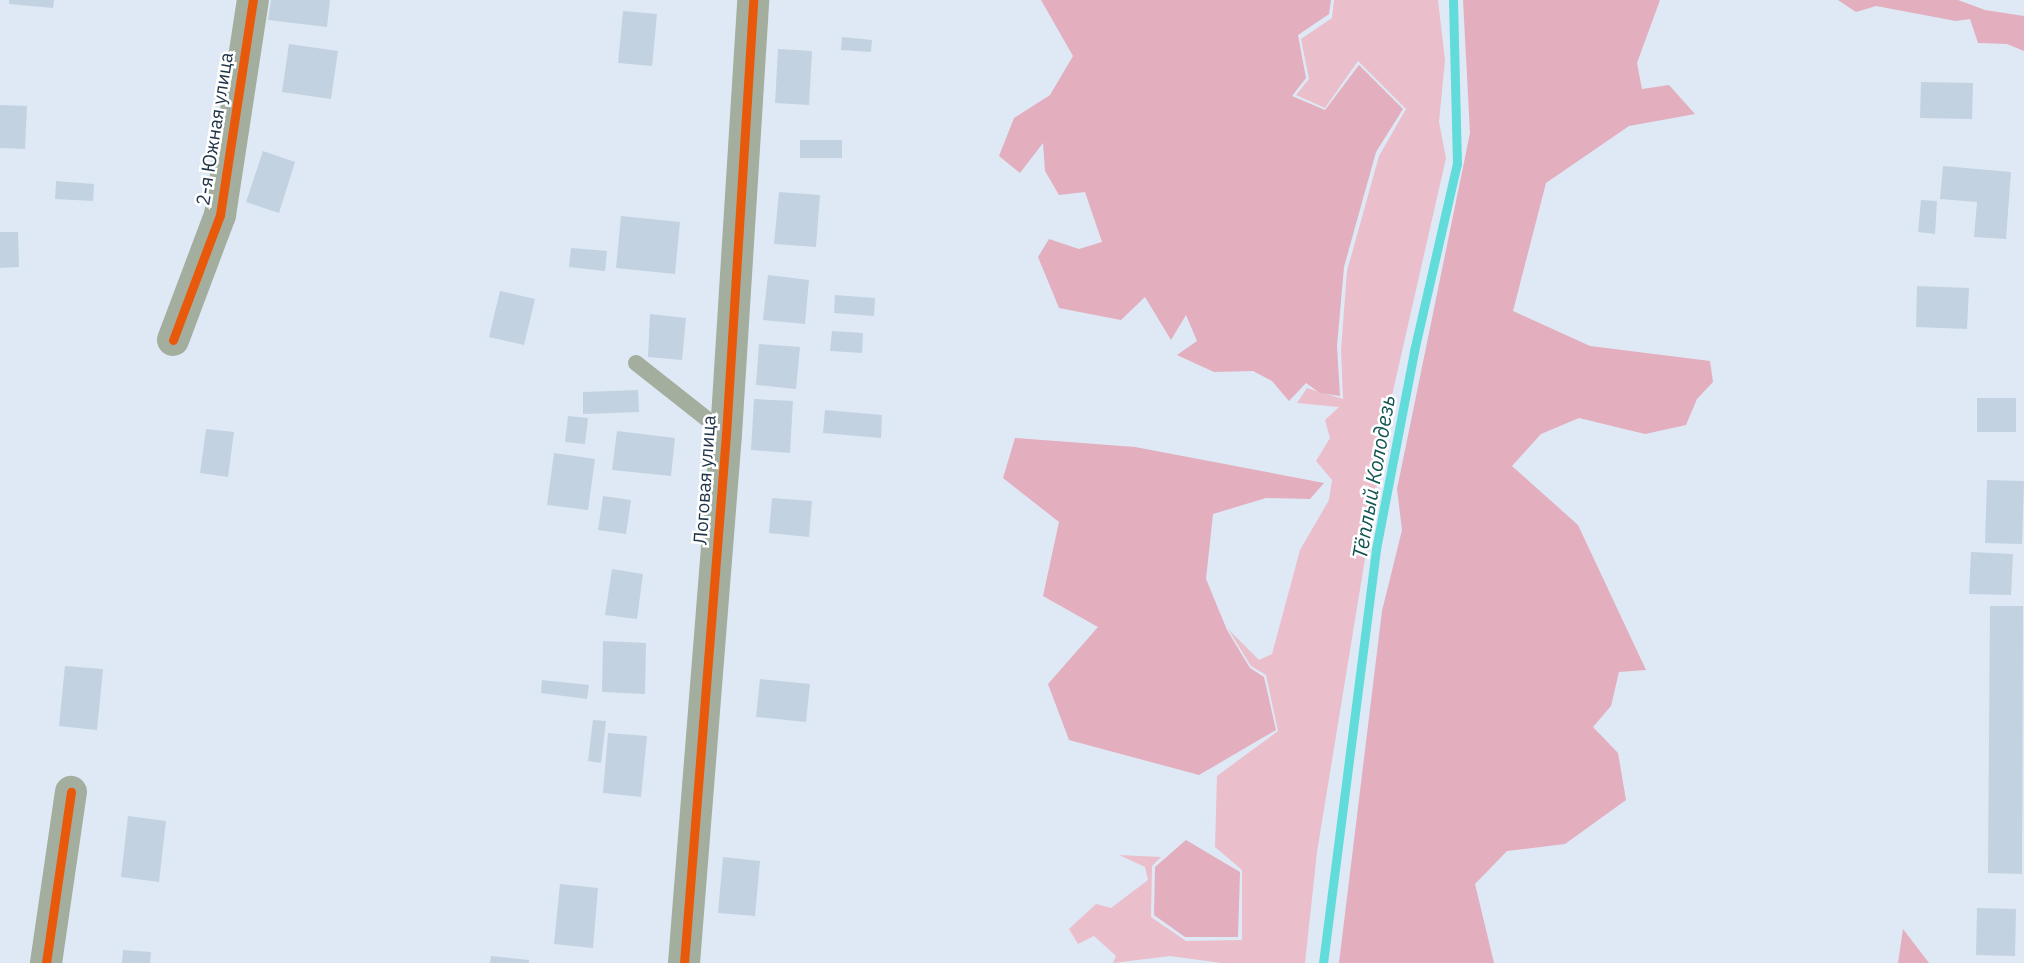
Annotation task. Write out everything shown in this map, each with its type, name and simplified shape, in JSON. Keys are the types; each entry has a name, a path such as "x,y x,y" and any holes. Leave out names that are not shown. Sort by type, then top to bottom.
{"street":[{"name":"2-я Южная улица","path":"173,340 220,215 253,0"},
{"name":"Логовая улица","path":"684,963 726,434 753,0"},
{"path":"46,963 71,792"}],"lane":[{"path":"636,363 726,434"}],"shaded area":[{"path":"1041,0 1331,0 1329,14 1298,35 1306,78 1292,96 1325,110 1359,65 1403,109 1376,152 1344,267 1337,346 1340,396 1320,393 1306,383 1289,401 1272,381 1253,371 1214,372 1177,355 1197,341 1186,315 1171,340 1145,297 1121,320 1059,308 1038,257 1049,239 1079,249 1102,242 1085,192 1059,195 1045,171 1043,143 1020,173 999,156 1014,118 1050,95 1073,56"},
{"path":"1334,0 1438,0 1445,60 1439,122 1446,158 1391,400 1317,852 1305,963 1222,963 1170,956 1113,963 1116,956 1094,936 1078,944 1069,929 1096,904 1111,908 1148,880 1145,867 1119,855 1161,857 1152,866 1151,917 1186,941 1242,940 1242,870 1215,847 1217,776 1278,731 1266,675 1251,666 1228,629 1259,660 1272,654 1300,550 1329,500 1332,480 1316,461 1330,438 1325,420 1339,407 1297,403 1307,388 1343,399 1341,350 1347,271 1379,156 1406,109 1358,61 1325,108 1296,95 1309,79 1301,39 1332,18"},
{"path":"1463,0 1660,0 1637,63 1642,89 1669,85 1695,114 1629,126 1546,183 1513,311 1590,346 1710,361 1713,382 1697,399 1686,425 1645,434 1579,418 1541,434 1512,466 1578,525 1646,670 1619,672 1611,706 1593,727 1618,753 1626,800 1565,844 1507,851 1475,884 1494,963 1339,963 1382,611 1402,530 1397,489 1470,133"},
{"path":"1838,0 1958,0 1985,10 2024,16 2024,51 2007,44 1978,43 1970,19 1956,21 1876,6 1856,12"},
{"path":"1015,438 1135,447 1324,483 1310,499 1266,498 1213,514 1206,579 1227,630 1250,668 1264,677 1276,730 1199,775 1069,740 1048,684 1098,627 1043,596 1059,522 1003,478"},
{"path":"1186,840 1240,872 1238,937 1185,937 1154,915 1155,867"},
{"path":"1903,929 1929,963 1898,963"}],"building":[{"path":"9,0 54,0 53,8 9,4"},
{"path":"271,0 330,0 327,27 268,20"},
{"path":"623,11 657,14 652,66 618,63"},
{"path":"842,37 872,40 871,52 841,50"},
{"path":"289,44 338,51 331,99 282,92"},
{"path":"778,49 812,51 809,105 775,103"},
{"path":"1921,82 1973,83 1972,119 1920,118"},
{"path":"0,105 27,106 25,149 0,148"},
{"path":"800,140 842,140 842,158 800,158"},
{"path":"263,151 295,162 279,213 246,202"},
{"path":"1943,166 2011,172 2006,239 1974,237 1977,202 1940,199"},
{"path":"56,181 94,184 93,201 55,199"},
{"path":"779,192 820,195 816,247 774,244"},
{"path":"1921,200 1937,201 1935,234 1918,232"},
{"path":"621,216 680,222 675,274 616,268"},
{"path":"0,232 18,232 19,267 0,268"},
{"path":"571,248 607,251 605,271 569,267"},
{"path":"768,275 809,280 805,324 763,320"},
{"path":"1917,286 1969,288 1967,329 1916,327"},
{"path":"500,291 535,299 524,345 489,337"},
{"path":"835,295 875,298 874,316 834,313"},
{"path":"650,314 686,318 682,360 648,357"},
{"path":"832,331 863,333 862,353 830,351"},
{"path":"759,344 800,347 796,389 756,385"},
{"path":"638,390 639,412 583,414 583,392"},
{"path":"1977,398 2016,398 2016,432 1977,432"},
{"path":"754,399 793,401 790,453 751,450"},
{"path":"825,410 882,415 881,438 823,433"},
{"path":"568,416 588,418 585,444 565,442"},
{"path":"206,429 234,432 228,477 200,473"},
{"path":"617,431 675,438 671,476 612,470"},
{"path":"554,453 595,459 588,510 547,505"},
{"path":"1987,480 2024,481 2022,544 1985,543"},
{"path":"603,496 631,500 626,534 598,530"},
{"path":"772,498 812,501 809,537 769,533"},
{"path":"1971,552 2013,554 2011,595 1969,594"},
{"path":"612,569 643,574 637,619 605,615"},
{"path":"1990,606 2023,606 2022,874 1988,873"},
{"path":"603,641 646,643 645,694 602,692"},
{"path":"65,666 103,669 97,730 59,726"},
{"path":"760,679 810,684 806,722 756,717"},
{"path":"542,680 589,685 587,699 541,693"},
{"path":"593,720 606,721 601,763 588,761"},
{"path":"608,733 647,736 641,797 603,793"},
{"path":"128,816 166,821 159,882 121,877"},
{"path":"723,857 760,861 755,916 718,913"},
{"path":"560,884 598,888 593,948 554,944"},
{"path":"1977,908 2016,909 2015,956 1976,955"},
{"path":"123,950 151,952 150,963 122,963"},
{"path":"491,956 529,960 529,963 490,963"}],"waterway":[{"name":"Тёплый Колодезь","path":"1323,963 1376,549 1414,351 1457,164 1453,0"}],"cycle path":[{"path":"173,340 220,215 253,0"},
{"path":"684,963 726,434 753,0"},
{"path":"46,963 71,792"}]}
